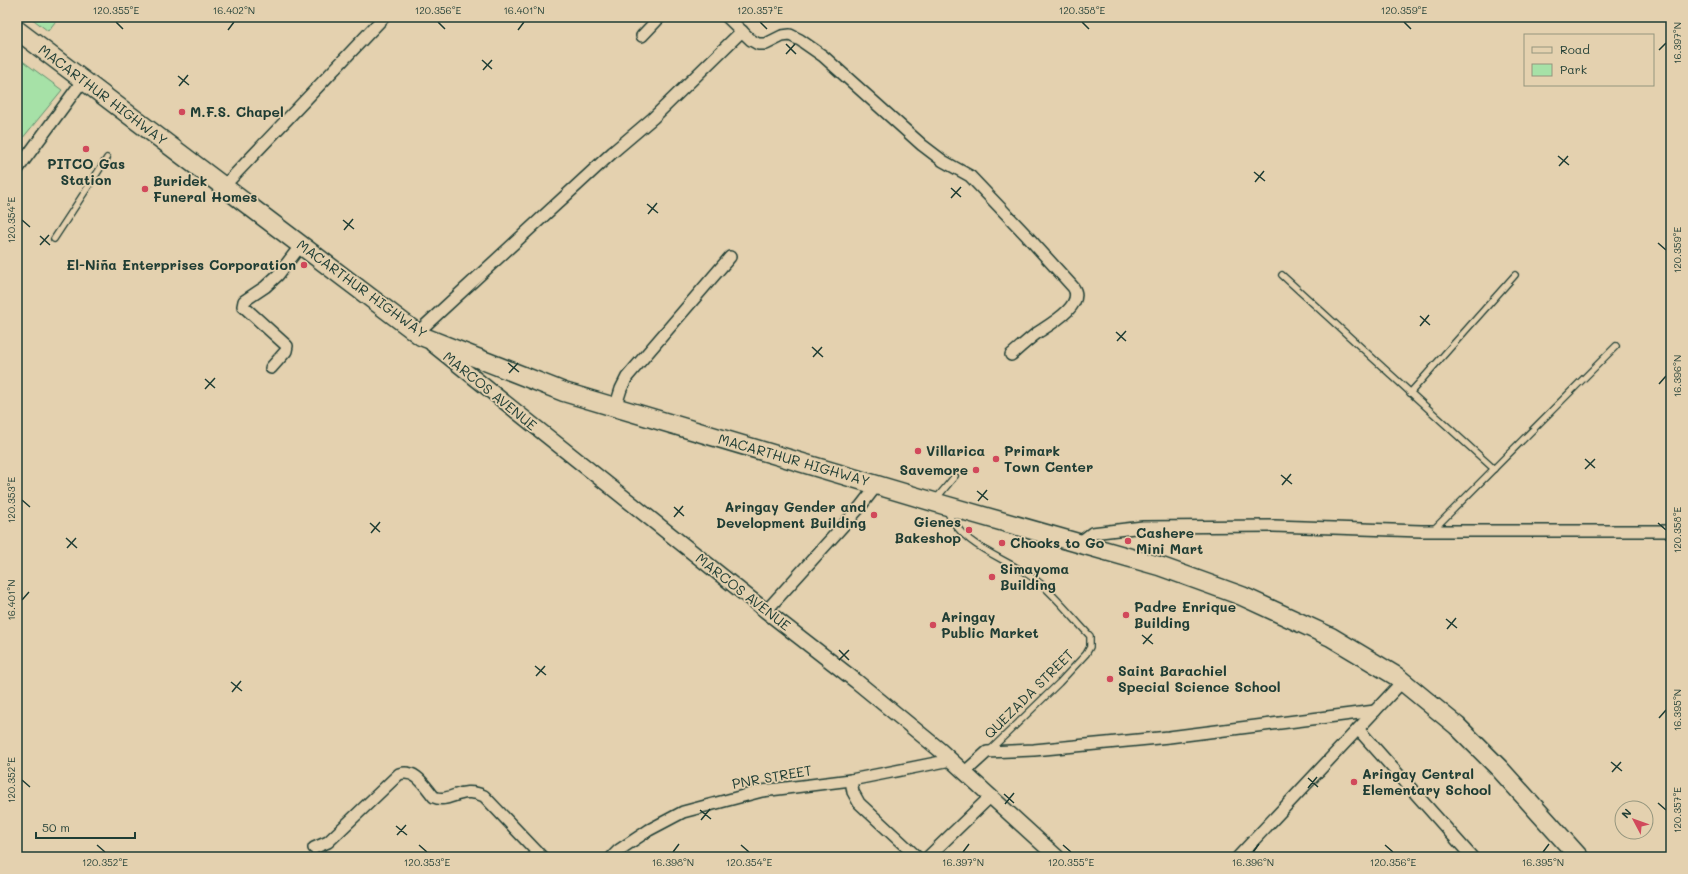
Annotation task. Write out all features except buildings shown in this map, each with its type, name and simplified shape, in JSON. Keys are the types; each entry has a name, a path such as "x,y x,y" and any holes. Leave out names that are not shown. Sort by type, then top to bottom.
{"highway":[{"name":"MACARTHUR HIGHWAY","path":"17,30 419,334 564,392 877,485 1159,566 1242,596 1331,637 1396,676 1457,726 1499,768 1579,857"}],"street":[{"path":"224,186 384,17"},
{"path":"642,36 660,17"},
{"path":"727,17 758,44 766,44 782,36 790,36 800,40 823,56 922,145 942,161 965,173 974,181 1073,287 1076,291 1076,299 1064,314 1050,326 1038,332 1011,355"},
{"path":"419,334 613,152 654,118 742,31"},
{"path":"17,170 83,80"},
{"path":"271,368 286,351 287,346 243,306 244,301 265,287 278,274 301,245"},
{"path":"615,408 621,389 627,377 730,257"},
{"name":"MARCOS AVENUE","path":"419,334 856,681 940,750 1058,857"},
{"path":"766,611 860,507 877,485"},
{"path":"1079,543 1092,533 1143,527 1274,526 1432,531 1671,531"},
{"path":"1238,857 1402,682"},
{"path":"965,772 987,752 1034,750 1169,737 1375,711"},
{"path":"1358,729 1472,857"},
{"name":"PNR STREET","path":"612,857 619,850 649,830 683,812 762,792 851,780 951,760"},
{"path":"314,848 328,842 399,774 406,772 417,776 434,797 438,799 468,792 477,793 484,796 542,857"},
{"path":"851,780 853,792 859,803 917,857"},
{"path":"928,857 991,796"}],"lane":[{"path":"54,239 107,158"},
{"path":"1282,275 1494,469"},
{"path":"1410,392 1515,275"},
{"path":"1432,531 1616,346"},
{"path":"939,503 955,476"},
{"name":"QUEZADA STREET","path":"939,503 970,542 1020,569 1040,584 1090,636 1090,647 1086,654 987,752"}],"green space":[{"path":"30,17 59,17 48,31"},
{"path":"17,57 62,90 17,145"}],"place":[{"name":"M.F.S. Chapel","path":"182,112"},
{"name":"PITCO Gas Station","path":"86,149"},
{"name":"Buridek Funeral Homes","path":"145,189"},
{"name":"El-Niña Enterprises Corporation","path":"304,265"},
{"name":"Villarica","path":"918,451"},
{"name":"Primark Town Center","path":"996,459"},
{"name":"Savemore","path":"976,470"},
{"name":"Aringay Gender and Development Building","path":"874,515"},
{"name":"Gienes Bakeshop","path":"969,530"},
{"name":"Cashere Mini Mart","path":"1128,541"},
{"name":"Chooks to Go","path":"1002,543"},
{"name":"Simayoma Building","path":"992,577"},
{"name":"Padre Enrique Building","path":"1126,615"},
{"name":"Aringay Public Market","path":"933,625"},
{"name":"Saint Barachiel Special Science School","path":"1110,679"},
{"name":"Aringay Central Elementary School","path":"1354,782"}]}
